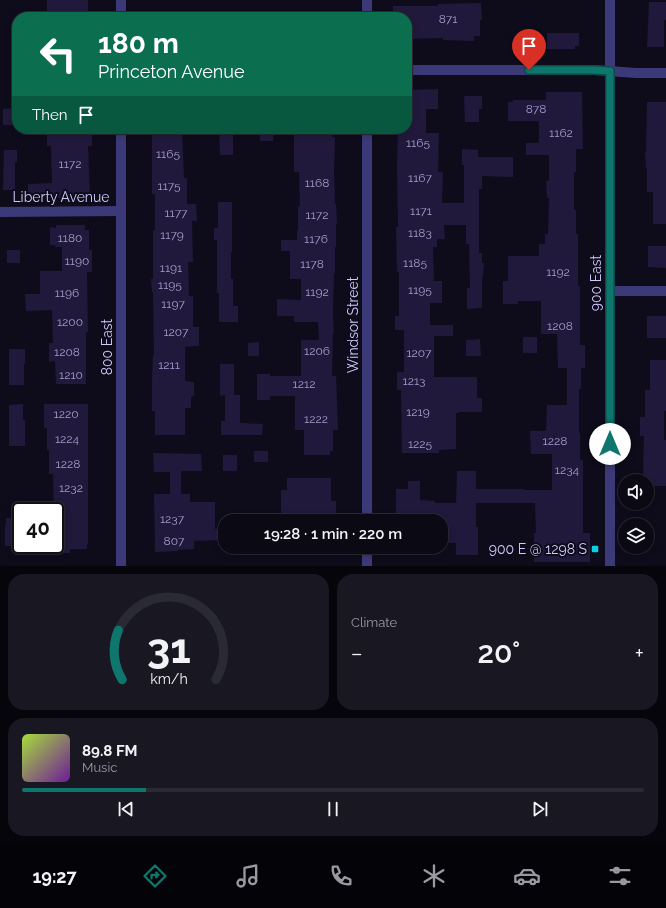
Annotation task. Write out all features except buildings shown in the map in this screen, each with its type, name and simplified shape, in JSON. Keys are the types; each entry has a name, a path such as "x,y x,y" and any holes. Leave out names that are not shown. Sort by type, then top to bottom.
{"street":[{"path":"121,0 121,12"},
{"path":"366,0 366,12"},
{"name":"900 East","path":"610,0 610,566"},
{"path":"412,70 594,70 636,73 666,73"},
{"name":"800 East","path":"121,134 121,566"},
{"name":"Windsor Street","path":"367,134 367,514"},
{"name":"Liberty Avenue","path":"0,212 121,211"},
{"path":"610,291 666,291"},
{"path":"367,554 367,566"}],"place":[{"name":"900 E @ 1298 S","path":"595,549"}],"route":[{"path":"529,70 610,71 610,444"}]}
